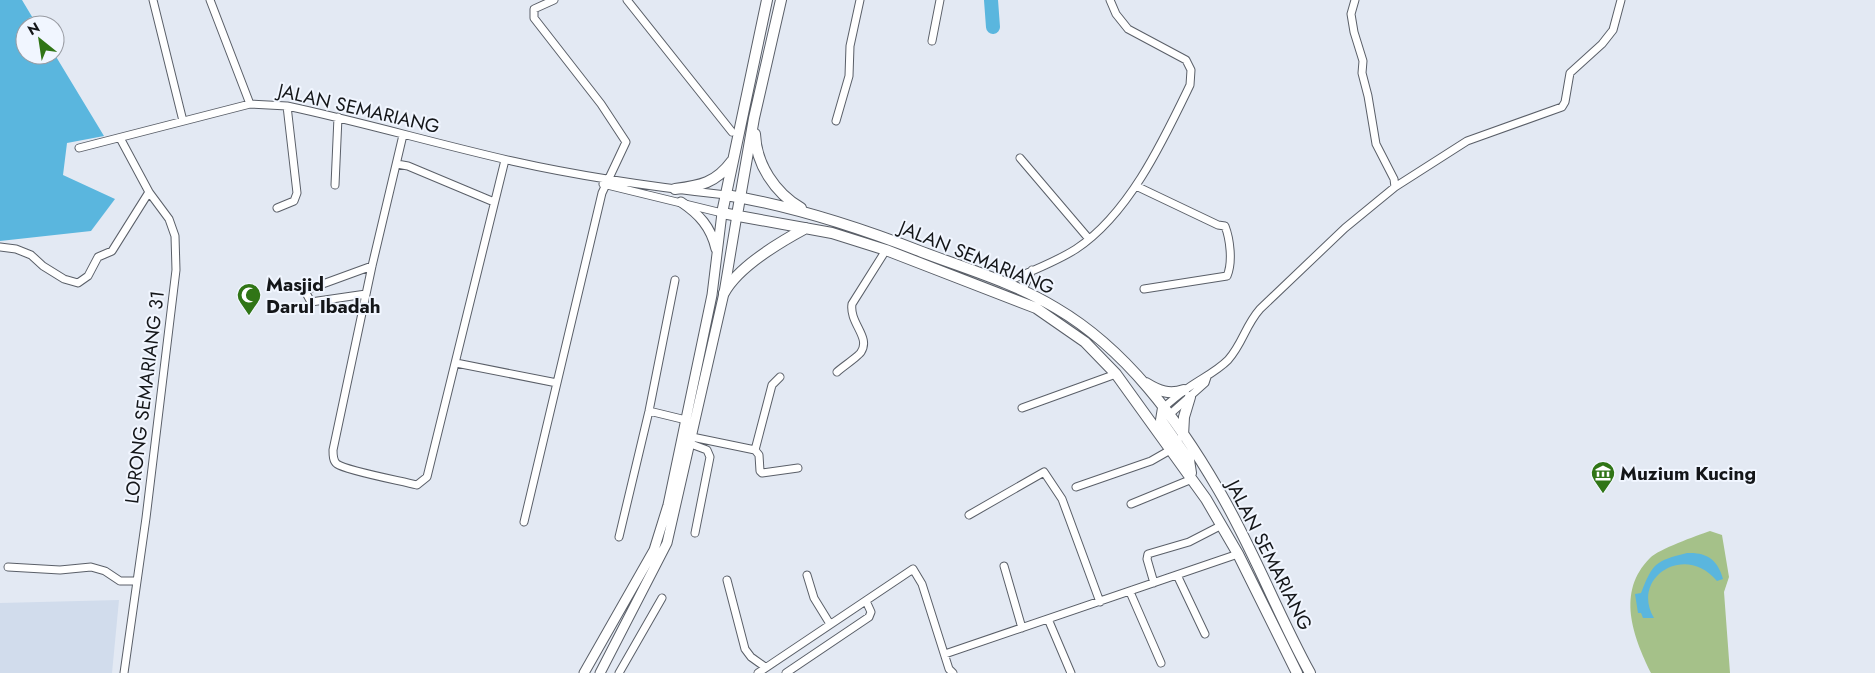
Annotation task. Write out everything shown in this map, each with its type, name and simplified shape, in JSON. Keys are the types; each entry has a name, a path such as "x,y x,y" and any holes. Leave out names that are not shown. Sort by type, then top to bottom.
{"main road":[{"path":"722,213 768,0"},
{"path":"737,215 754,118 780,0"},
{"path":"754,118 755,142 761,162 783,195 807,212"},
{"path":"675,189 705,184 715,179 734,158"},
{"name":"JALAN SEMARIANG","path":"726,195 807,212 914,249 1024,291 1073,320 1109,348 1141,380 1166,412 1219,490 1310,673"},
{"name":"JALAN SEMARIANG","path":"722,213 832,233 886,250 1036,308 1085,342 1116,374 1192,478 1222,525 1238,554 1293,671"},
{"path":"724,293 729,284 740,274 790,237 806,228"},
{"path":"1141,380 1160,391 1187,393 1183,436"},
{"path":"1166,412 1161,420 1188,460 1192,478"}],"street":[{"path":"153,0 183,121"},
{"path":"210,0 250,104"},
{"path":"524,522 607,182 625,148 625,138 534,18 534,9 554,0"},
{"path":"627,0 732,132"},
{"path":"836,121 849,76 850,46 860,0"},
{"path":"932,41 940,0"},
{"path":"1003,283 1075,250 1089,239 1136,186 1190,85 1192,70 1186,60 1128,28 1116,14 1110,0"},
{"path":"1355,0 1351,14 1354,32 1363,61 1362,73 1376,144 1394,179 1395,187"},
{"path":"1166,412 1226,361 1241,344 1249,320 1260,309 1345,228 1395,187 1467,141 1562,107 1565,102 1570,73 1602,44 1613,30 1621,0"},
{"name":"JALAN SEMARIANG","path":"79,148 250,104 287,106 338,117 505,160 607,182"},
{"path":"277,208 294,201 297,193 287,106"},
{"path":"335,185 338,117"},
{"path":"403,135 372,266 333,450 333,459 337,464 370,474 417,485 428,477 505,160"},
{"name":"LORONG SEMARIANG 31","path":"120,138 149,192 169,219 175,236 176,270 124,673"},
{"path":"1020,158 1089,239"},
{"path":"397,164 408,166 494,202"},
{"path":"607,182 726,195"},
{"path":"600,673 667,543 692,440 708,337 722,213 607,182"},
{"path":"1136,186 1218,225 1225,226 1229,245 1230,269 1227,276 1144,289"},
{"path":"0,247 31,254 43,266 64,279 78,283 88,276 98,257 112,251 149,192"},
{"path":"681,202 700,216 714,240 717,254"},
{"path":"584,673 654,550 668,505 686,420 708,337 724,293 737,215"},
{"path":"837,372 861,353 864,342 862,333 850,314 852,304 886,250"},
{"path":"366,294 311,302 306,292 309,289 372,266"},
{"path":"1024,291 1032,270"},
{"path":"619,537 649,411 675,280"},
{"path":"456,363 557,383"},
{"path":"1022,408 1116,374"},
{"path":"755,450 772,385 780,376"},
{"path":"649,411 686,420"},
{"path":"692,440 755,450 759,455 760,471 762,473 798,468"},
{"path":"692,440 708,450 710,457 695,534"},
{"path":"1076,487 1151,461 1172,450"},
{"path":"969,515 1044,472 1062,499 1100,602"},
{"path":"1131,504 1192,478"},
{"path":"1154,583 1147,559 1148,554 1189,542 1222,525"},
{"path":"945,654 1238,554"},
{"path":"1004,566 1022,628"},
{"path":"8,567 60,570 91,567 105,572 120,581 136,580"},
{"path":"758,673 913,569 922,584 945,654 948,672"},
{"path":"807,575 814,598 830,624"},
{"path":"1176,575 1205,634"},
{"path":"726,580 745,649 751,657 765,667"},
{"path":"1130,592 1161,663"},
{"path":"619,673 662,598"},
{"path":"786,673 869,617 871,612 866,601"},
{"path":"1048,619 1071,673"}],"shaded area":[{"path":"119,600 112,673 0,673 0,603"}],"green space":[{"path":"1710,531 1722,535 1729,577 1724,592 1730,673 1651,673 1638,644 1634,629 1631,614 1633,585 1640,571 1655,554"}],"water":[{"path":"0,0 22,0 31,15 15,15 15,65 61,65 104,136 67,143 63,175 115,199 91,231 0,241"},
{"path":"1687,553 1700,554 1711,558 1721,572 1723,579 1717,581 1704,570 1690,565 1677,565 1665,570 1655,578 1649,590 1649,603 1654,618 1643,618 1641,613 1638,613 1635,594 1641,593 1652,569 1656,565 1668,558"}],"waterway":[{"path":"991,0 993,27"}],"place":[{"name":"Masjid Darul Ibadah","path":"249,316"},
{"name":"Muzium Kucing","path":"1603,494"}]}
